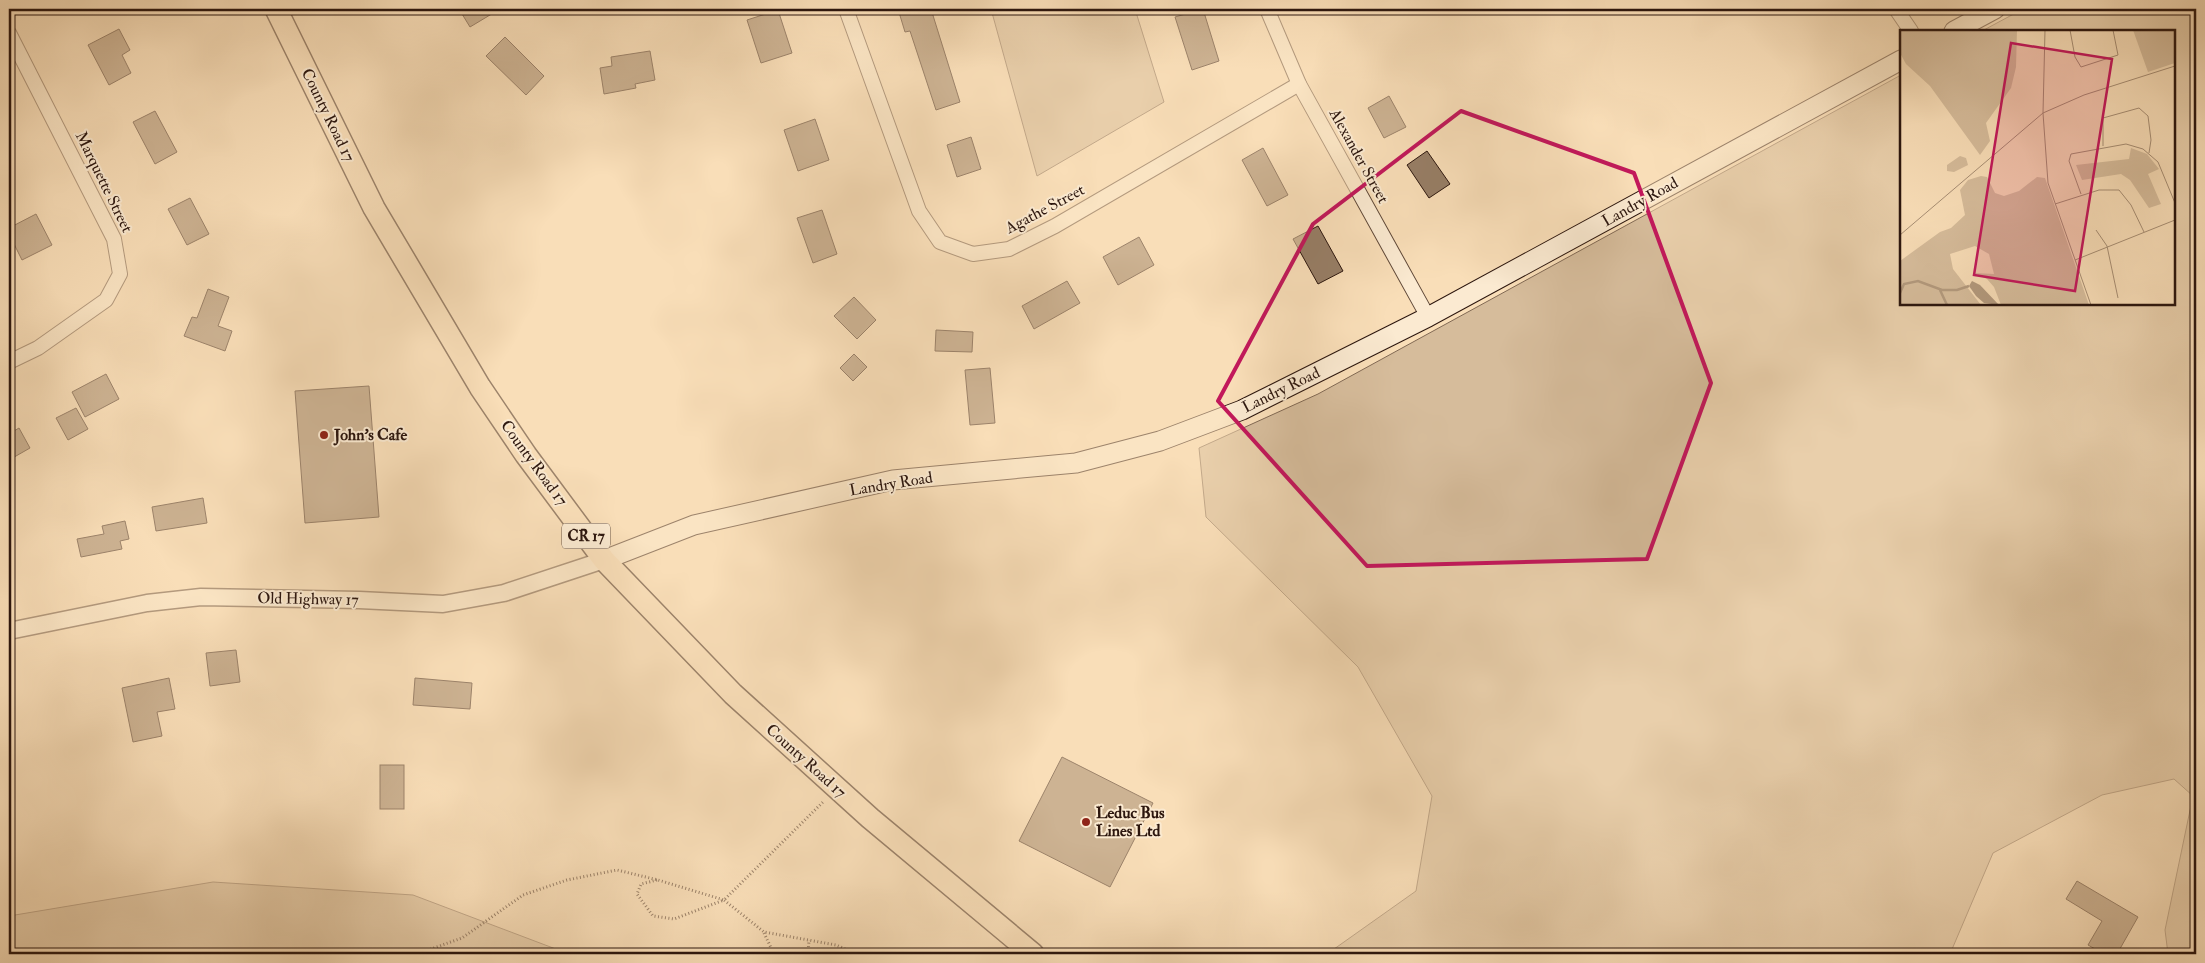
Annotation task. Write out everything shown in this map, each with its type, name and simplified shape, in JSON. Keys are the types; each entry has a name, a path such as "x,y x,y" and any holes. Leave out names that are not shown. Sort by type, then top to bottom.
{"main road":[{"name":"County Road 17","path":"276,9 374,208 480,387 526,455 604,560 733,694 837,789 1033,954"},
{"path":"1956,30 1995,9"},
{"name":"Landry Road","path":"604,560 694,525 884,482 1076,464 1160,441 1242,410 1428,317 1900,61"}],"street":[{"name":"Agathe Street","path":"846,9 919,211 940,242 973,254 1009,249 1055,226 1299,84"},
{"name":"Alexander Street","path":"1267,9 1299,84 1428,317"},
{"path":"1896,9 1910,30"},
{"name":"Marquette Street","path":"9,33 114,239 120,274 106,300 38,348 9,362"},
{"name":"Old Highway 17","path":"9,631 147,603 201,597 358,600 443,604 504,593 604,560"}],"path":[{"path":"658,880 642,884 638,894 653,916 674,919 724,900 837,789"},
{"path":"417,954 462,938 523,895 567,880 617,870 724,900 764,932 774,954"},
{"path":"764,932 836,945 856,954"},
{"path":"808,954 809,940"}],"highlighted area":[{"path":"1461,111 1634,173 1711,383 1647,559 1367,566 1218,401 1313,224"}],"shaded area":[{"path":"991,9 1135,9 1164,102 1037,176"},
{"path":"2023,9 2196,9 2196,954 2168,954 2165,930 2193,796 2174,779 2102,795 1993,853 1950,954 1327,954 1416,891 1432,796 1358,667 1206,517 1199,448 1318,394 1900,76 1900,305 2175,305 2175,30 1984,30"},
{"path":"213,882 413,895 569,954 9,954 9,916"}],"building":[{"path":"459,9 500,9 470,27"},
{"path":"898,9 931,9 960,102 936,110 910,31 905,32"},
{"path":"1203,9 1219,61 1192,70 1175,17"},
{"path":"778,10 792,53 761,63 747,20"},
{"path":"119,29 130,50 122,55 131,73 109,85 88,45"},
{"path":"505,37 544,76 526,95 486,56"},
{"path":"650,51 655,80 635,84 636,88 604,94 600,68 612,66 611,57"},
{"path":"1389,96 1406,127 1384,138 1368,108"},
{"path":"155,111 177,152 155,164 133,122"},
{"path":"815,119 829,160 798,171 784,130"},
{"path":"971,137 981,169 957,177 947,145"},
{"path":"1263,148 1288,195 1267,206 1242,160"},
{"path":"1427,151 1450,184 1429,198 1407,165"},
{"path":"190,198 209,234 187,245 168,209"},
{"path":"822,210 837,254 813,263 797,218"},
{"path":"36,214 52,245 22,260 9,234 9,228"},
{"path":"1318,226 1343,271 1318,284 1293,239"},
{"path":"1139,237 1154,265 1118,285 1103,257"},
{"path":"1067,281 1080,303 1034,329 1022,306"},
{"path":"208,289 229,297 218,326 232,331 225,351 184,336 192,317 197,318"},
{"path":"854,297 876,320 857,339 834,316"},
{"path":"936,330 973,332 972,352 935,351"},
{"path":"854,354 867,367 853,381 840,368"},
{"path":"990,368 995,423 970,425 965,370"},
{"path":"106,374 119,399 85,417 72,392"},
{"path":"369,386 379,517 305,523 295,391"},
{"path":"76,408 88,429 68,440 56,418"},
{"path":"19,428 30,448 9,460 9,434"},
{"path":"203,498 207,523 156,531 152,507"},
{"path":"125,521 129,539 120,541 122,549 81,557 77,539 104,534 102,526"},
{"path":"236,650 240,682 210,686 206,653"},
{"path":"169,678 175,709 157,712 162,736 133,742 122,688"},
{"path":"415,678 472,683 470,709 413,705"},
{"name":"Leduc Bus Lines Ltd","path":"1062,757 1153,803 1110,887 1019,841"},
{"path":"380,765 404,765 404,809 380,809"},
{"path":"2077,881 2138,917 2117,954 2104,954 2088,945 2102,921 2066,899"}],"place":[{"name":"John's Cafe","path":"324,435"},
{"name":"Leduc Bus Lines Ltd","path":"1086,822"}]}
